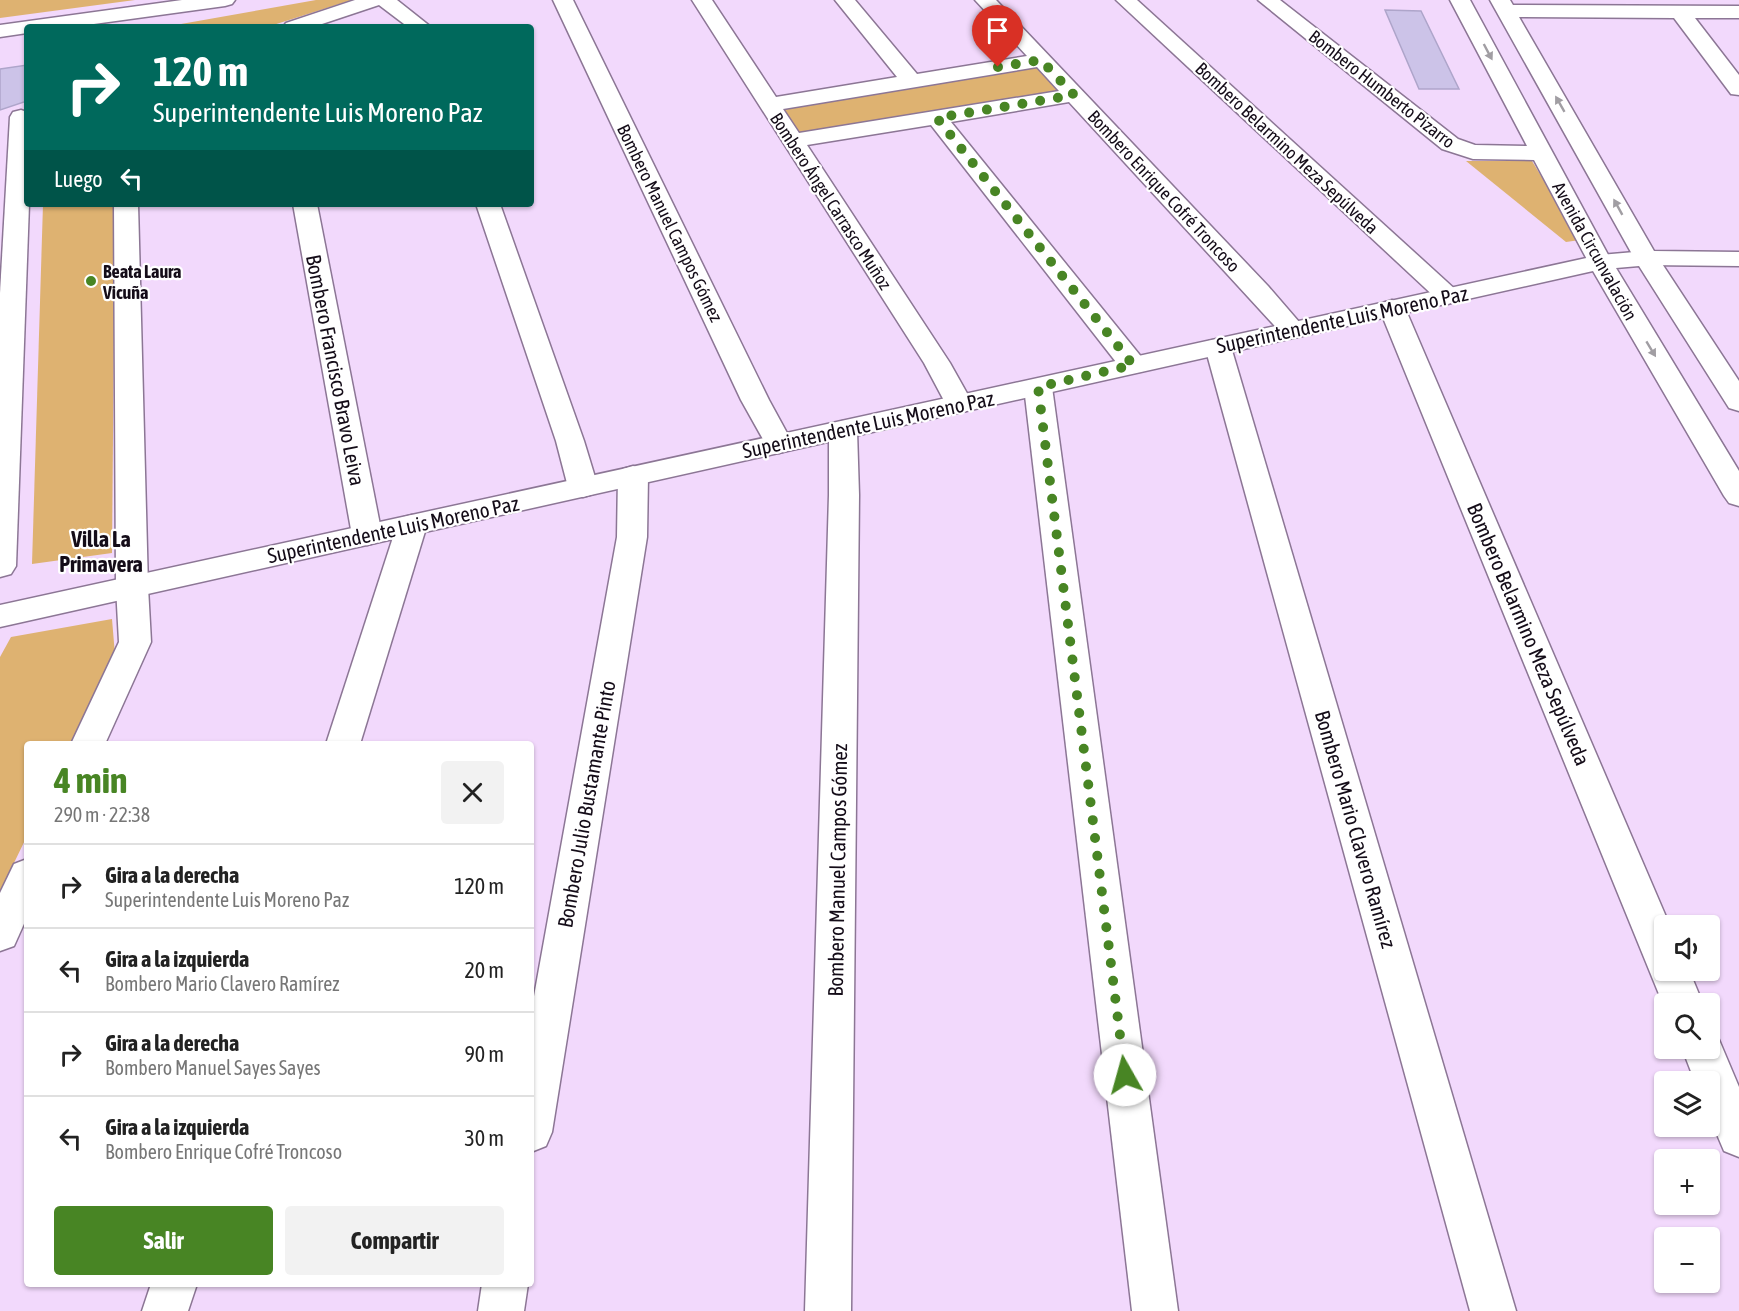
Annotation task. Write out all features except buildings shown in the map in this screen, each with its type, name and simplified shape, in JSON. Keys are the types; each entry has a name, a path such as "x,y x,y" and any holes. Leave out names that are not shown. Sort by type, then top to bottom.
{"street":[{"path":"51,24 225,0"},
{"path":"302,24 374,0"},
{"path":"385,0 417,24"},
{"name":"Bombero Manuel Campos Gómez","path":"563,0 755,400 779,444"},
{"name":"Bombero Ángel Carrasco Muñoz","path":"702,0 937,363 959,404"},
{"path":"845,0 911,81"},
{"name":"Bombero Enrique Cofré Troncoso","path":"985,0 1293,330"},
{"name":"Bombero Belarmino Meza Sepúlveda","path":"1126,0 1448,296"},
{"name":"Bombero Humberto Pizarro","path":"1268,0 1450,144 1473,152 1541,153"},
{"name":"Avenida Circunvalación","path":"1460,0 1599,262 1739,496"},
{"path":"1503,5 1681,13 1739,12"},
{"name":"Avenida Circunvalación","path":"1503,5 1646,258 1734,388"},
{"path":"1681,13 1739,89"},
{"path":"0,31 24,28"},
{"path":"769,105 1041,60"},
{"path":"792,141 1074,95"},
{"path":"937,118 1133,365"},
{"path":"0,566 16,119"},
{"path":"89,741 135,642 136,629 132,587 126,207"},
{"name":"Bombero Francisco Bravo Leiva","path":"306,207 367,535"},
{"path":"489,207 570,441 583,487"},
{"name":"Superintendente Luis Moreno Paz","path":"0,616 1599,262 1646,258 1739,259"},
{"name":"Bombero Belarmino Meza Sepúlveda","path":"1392,308 1654,934"},
{"name":"Bombero Mario Clavero Ramírez","path":"1218,347 1493,1311"},
{"path":"1038,387 1155,1311"},
{"name":"Bombero Manuel Campos Gómez","path":"828,1311 844,495 843,430"},
{"name":"Bombero Julio Bustamante Pinto","path":"534,1114 632,537 633,476"},
{"path":"344,741 412,525"},
{"path":"0,934 24,882"},
{"path":"1707,1059 1739,1137"},
{"path":"165,1311 173,1287"},
{"path":"501,1311 505,1287"}],"shaded area":[{"path":"0,0 135,0 0,18"},
{"path":"316,0 352,0 276,24 181,24"},
{"path":"1037,65 1060,92 798,135 781,108"},
{"path":"1466,161 1532,161 1580,240 1566,242"},
{"path":"43,207 115,207 112,553 32,564"},
{"path":"112,619 115,655 73,741 24,741 24,842 0,892 0,657 11,637"}],"place":[{"name":"Beata Laura Vicuña","path":"91,281"}],"district":[{"name":"Villa La Primavera","path":"101,552"}],"route":[{"path":"998,67 1041,60 1074,95 937,118 1133,365 1038,387 1125,1075"}]}
